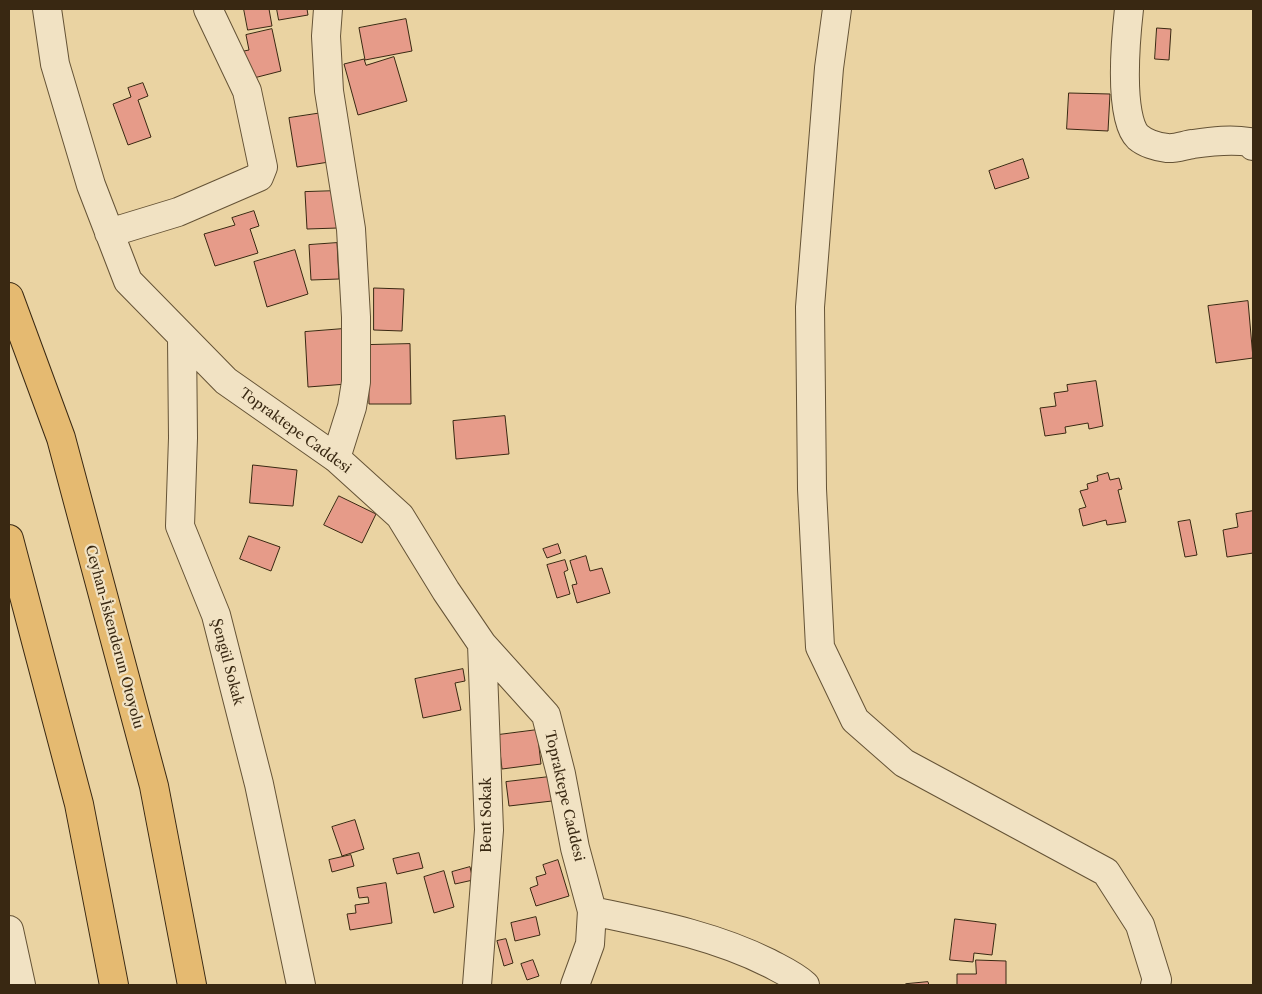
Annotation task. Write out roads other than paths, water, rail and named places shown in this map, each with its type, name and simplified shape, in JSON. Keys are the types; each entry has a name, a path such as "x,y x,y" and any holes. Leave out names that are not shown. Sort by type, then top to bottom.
{"highway":[{"name":"Ceyhan-İskenderun Otoyolu","path":"9,297 61,438 154,786 192,985"},
{"path":"9,539 79,804 114,985"}],"street":[{"name":"Topraktepe Caddesi","path":"47,9 55,64 91,185 128,281 226,381 336,458 400,516 446,591 482,644 546,715 561,774 575,848 592,911 590,944 574,985"},
{"path":"110,233 178,212 259,177 263,167 246,91 208,9"},
{"path":"328,9 326,36 329,91 351,229 356,317 356,382 352,407 336,458"},
{"path":"837,9 830,68 810,307 812,489 820,647 855,720 904,763 1106,872 1140,925 1157,980 1155,985"},
{"path":"1130,9 1125,40 1125,84 1130,123 1137,136 1147,143 1168,148 1232,139 1250,142 1253,146"},
{"name":"Şengül Sokak","path":"182,338 183,438 180,526 218,624 259,784 301,985"},
{"name":"Bent Sokak","path":"477,985 489,830 482,644"},
{"path":"592,911 686,931 745,951 796,977 805,985"},
{"path":"9,930 21,985"}]}
